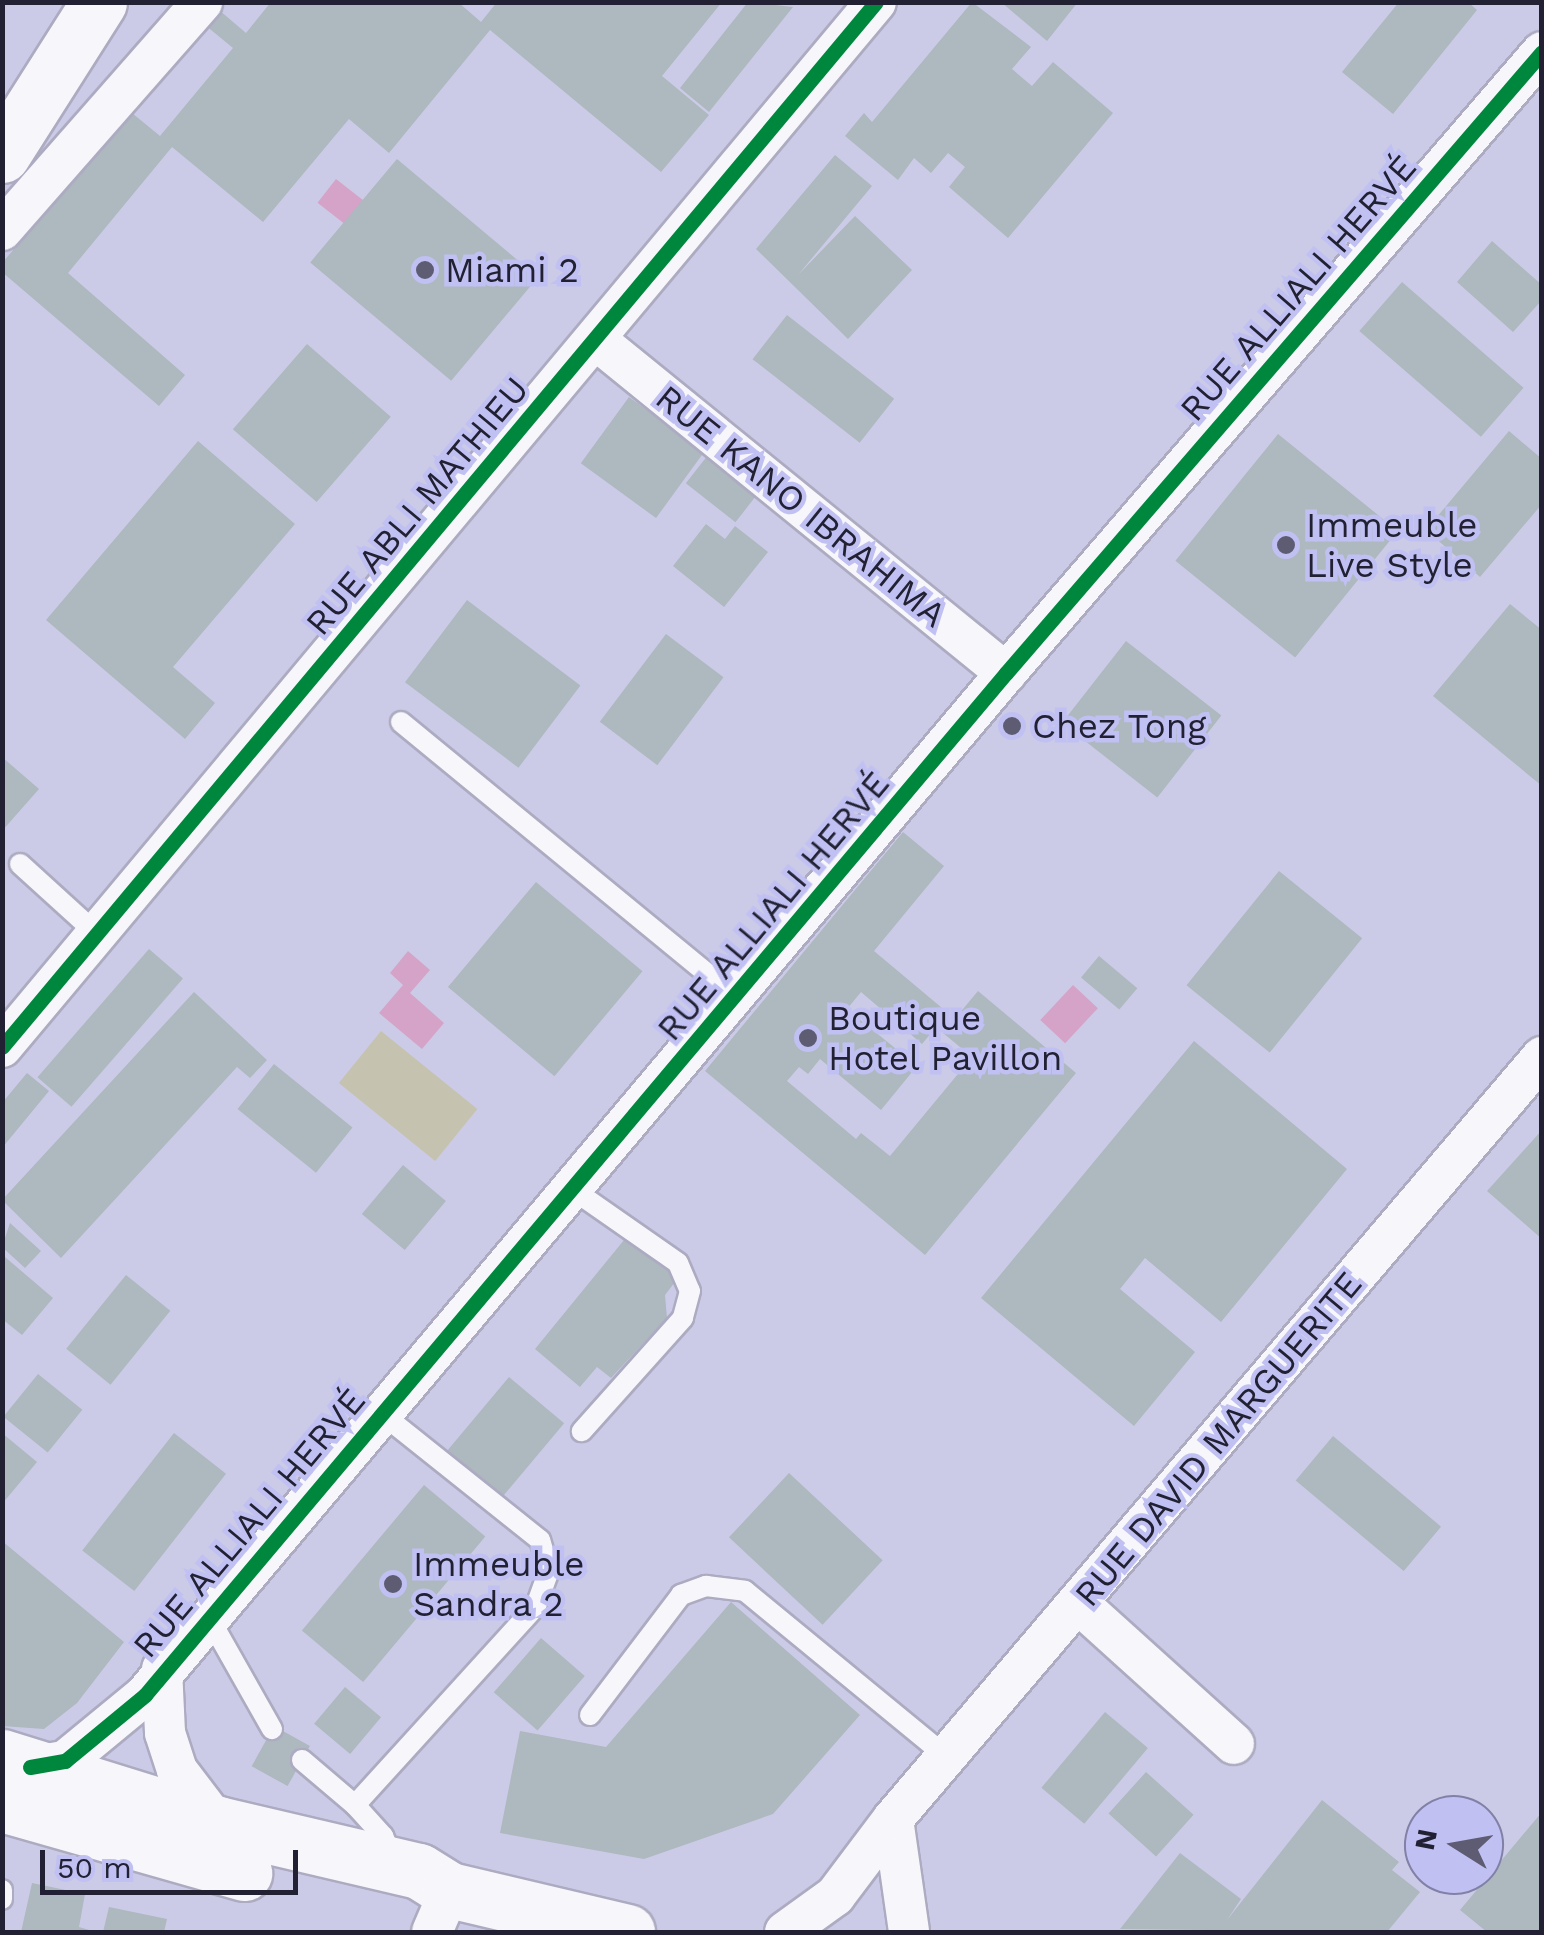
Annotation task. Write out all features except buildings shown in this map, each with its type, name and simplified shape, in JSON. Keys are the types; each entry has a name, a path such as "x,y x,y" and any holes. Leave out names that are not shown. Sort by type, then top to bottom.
{"main road":[{"path":"2,102 90,2"},
{"path":"2,155 99,2"},
{"path":"12,1776 396,1865 441,1911"},
{"path":"12,1776 244,1874"},
{"path":"2,1830 102,1854 408,1898 441,1911 627,1932"}],"street":[{"path":"2,230 202,2"},
{"name":"RUE ABLI MATHIEU","path":"2,1047 876,2"},
{"name":"RUE ALLIALI HERVÉ","path":"12,1776 65,1761 144,1695 162,1669 737,998 1006,673 1542,52"},
{"name":"RUE KANO IBRAHIMA","path":"595,339 1006,673"},
{"name":"RUE DAVID MARGUERITE","path":"784,1932 836,1896 893,1819 1542,1057"},
{"path":"1078,1603 1234,1744"},
{"name":"RUE ALLIALI HERVÉ","path":"162,1669 165,1734 177,1770 218,1824"},
{"path":"893,1819 910,1932"}],"lane":[{"path":"401,722 737,998"},
{"path":"20,864 96,934"},
{"path":"572,1189 678,1263 690,1291 684,1318 582,1431"},
{"path":"355,1805 536,1606 550,1570 540,1540 381,1412"},
{"path":"590,1715 681,1595 706,1586 745,1591 947,1757"},
{"path":"208,1616 272,1729"},
{"path":"302,1760 355,1805 383,1836 396,1865"},
{"path":"2,1890 2,1898"}],"shaded area":[{"path":"336,179 377,211 359,235 318,203"},
{"path":"408,951 430,970 410,993 444,1023 422,1049 379,1013 403,985 390,973"},
{"path":"1073,985 1098,1008 1065,1043 1040,1020"},
{"path":"381,1031 477,1109 435,1161 339,1083"}],"cycle path":[{"path":"2,1047 876,2"},
{"path":"30,1767 65,1761 145,1695 1006,673 1542,52"}],"place":[{"name":"Miami 2","path":"425,270"},
{"name":"Immeuble Live Style","path":"1286,545"},
{"name":"Chez Tong","path":"1012,726"},
{"name":"Boutique Hotel Pavillon","path":"808,1038"},
{"name":"Immeuble Sandra 2","path":"393,1584"}]}
